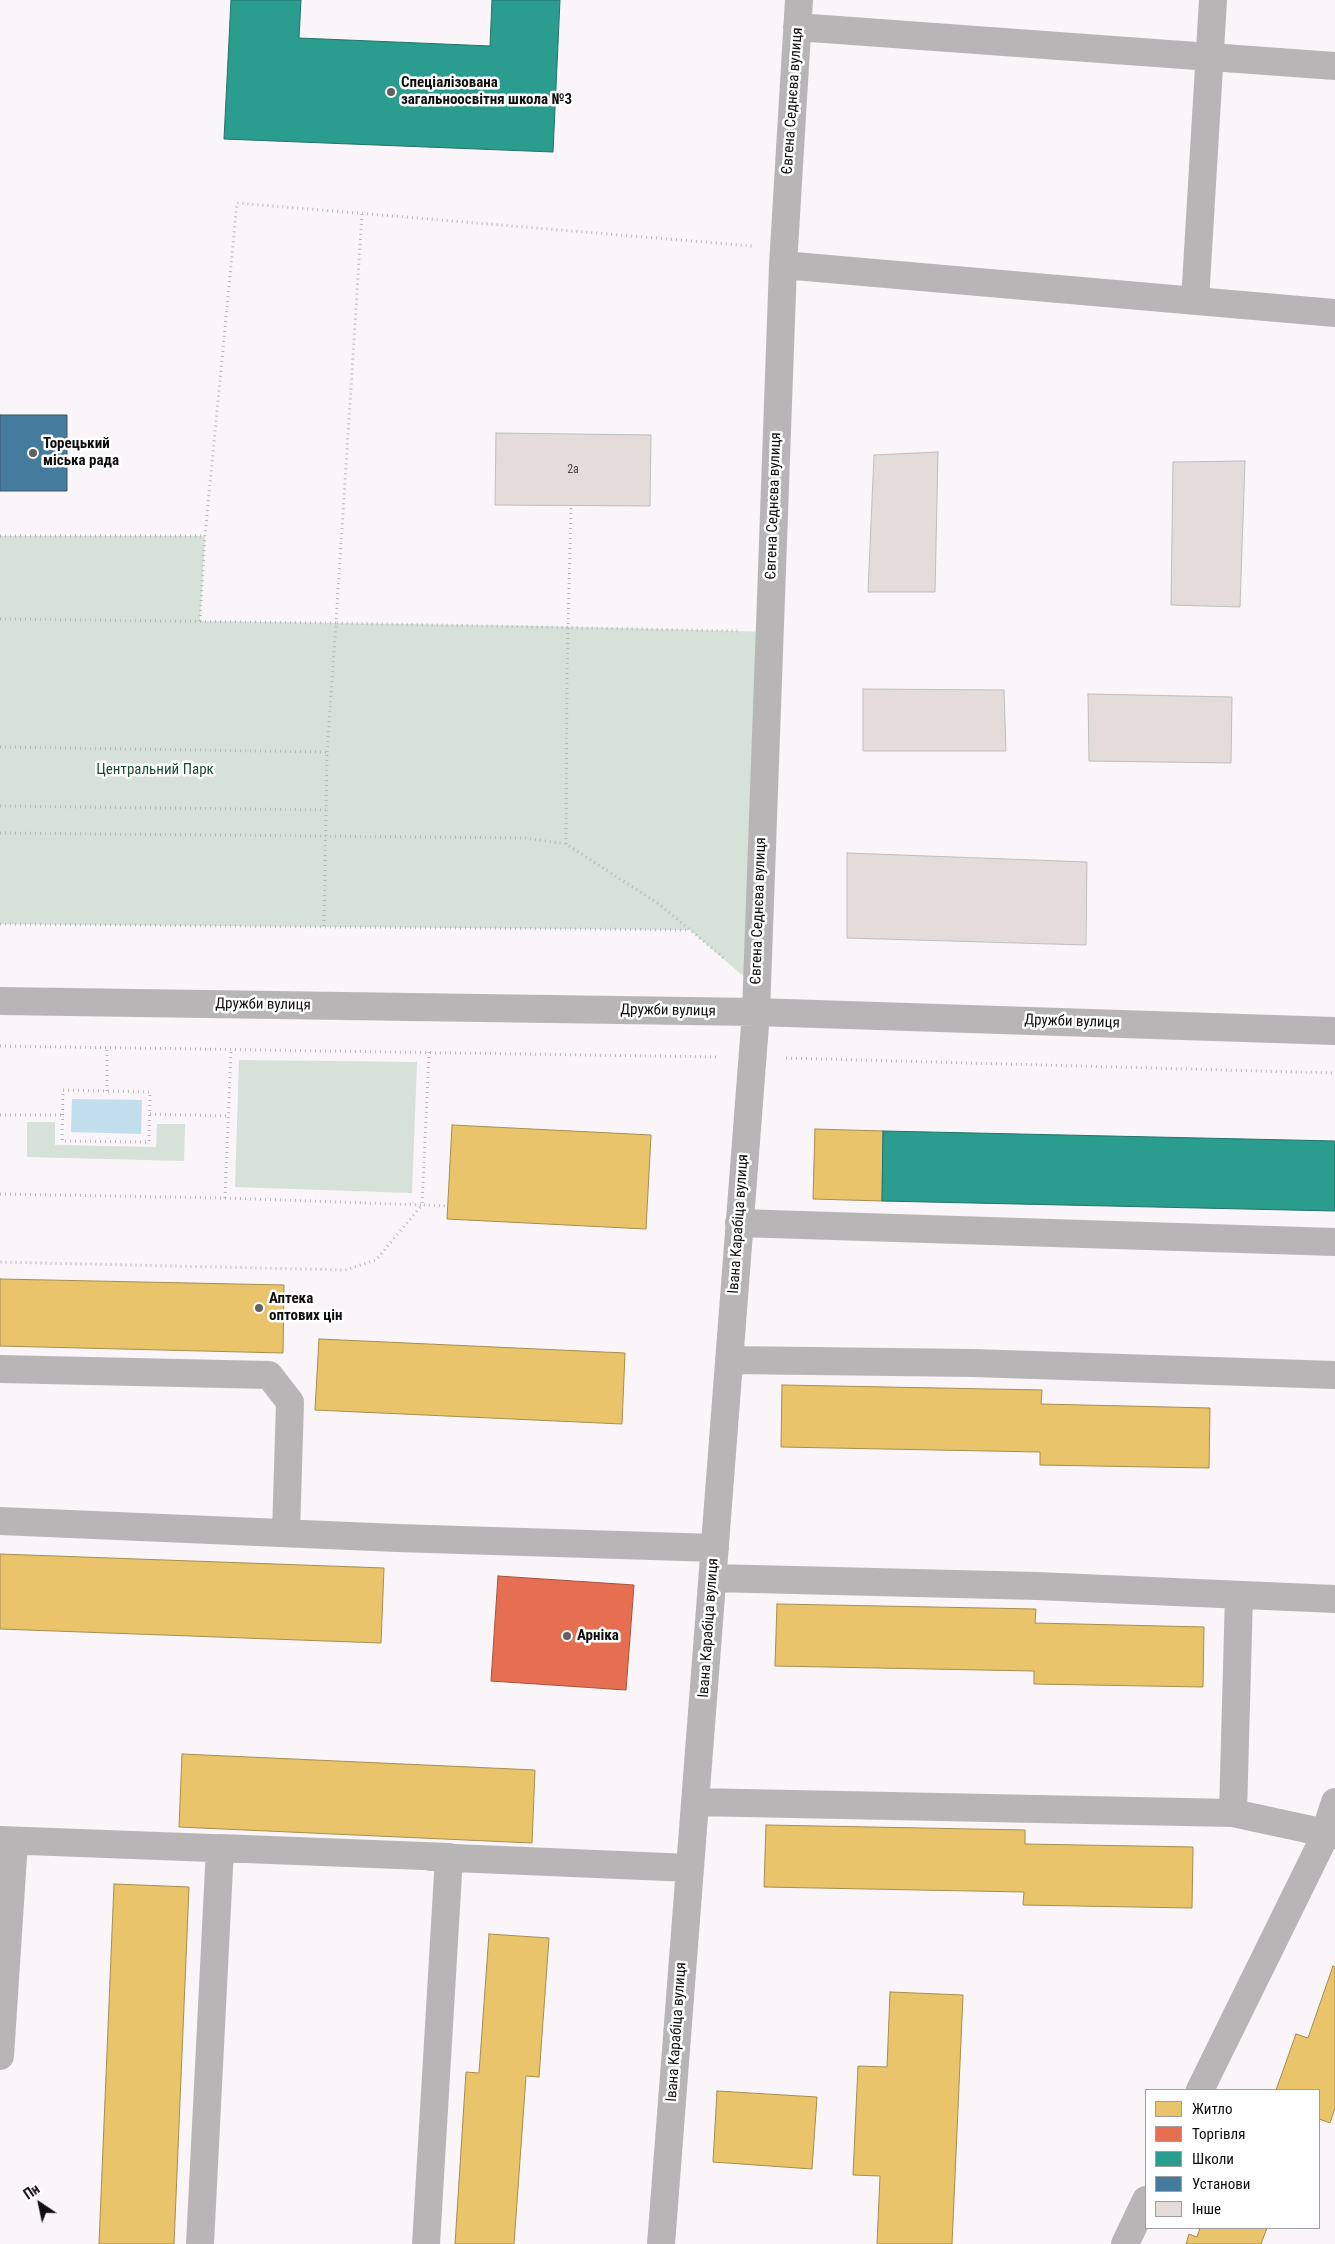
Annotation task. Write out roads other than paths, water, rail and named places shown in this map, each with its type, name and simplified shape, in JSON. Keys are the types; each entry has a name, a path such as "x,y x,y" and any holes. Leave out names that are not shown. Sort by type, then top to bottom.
{"street":[{"name":"Євгена Седнєва вулиця","path":"756,1000 783,257 799,0"},
{"path":"1195,301 1213,0"},
{"path":"797,27 1335,66"},
{"path":"783,257 1195,301 1335,313"},
{"name":"Дружби вулиця","path":"0,1001 756,1000 1335,1031"},
{"name":"Івана Карабіца вулиця","path":"661,2244 756,1000"},
{"path":"740,1223 1335,1242"},
{"path":"729,1360 973,1363 1335,1375"},
{"path":"0,1369 269,1374 290,1402 286,1533"},
{"path":"0,1521 715,1548"},
{"path":"713,1578 1036,1586 1335,1598"},
{"path":"1233,1813 1239,1595"},
{"path":"695,1802 1233,1813 1335,1835"},
{"path":"1200,2089 1322,1842 1335,1802"},
{"path":"0,2056 7,1840 690,1868"},
{"path":"200,2244 220,1848"},
{"path":"426,2244 449,1857"},
{"path":"1125,2244 1145,2202"}],"water":[{"path":"72,1099 142,1100 141,1134 71,1132"}],"place":[{"name":"Спеціалізована загальноосвітня школа №3","path":"391,92"},
{"name":"Торецький міська рада","path":"33,453"},
{"name":"Аптека оптових цін","path":"259,1308"},
{"name":"Арніка","path":"567,1636"}],"park label":[{"name":"Центральний Парк","path":"155,770"}]}
